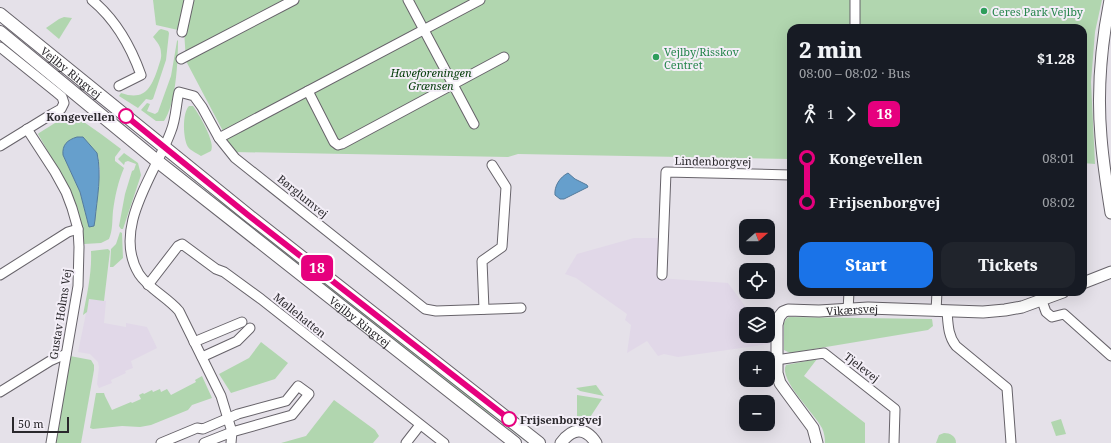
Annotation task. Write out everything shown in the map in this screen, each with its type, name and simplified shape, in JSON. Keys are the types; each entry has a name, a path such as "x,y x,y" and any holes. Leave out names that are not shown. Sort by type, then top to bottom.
{"main road":[{"name":"Vejlby Ringvej","path":"0,14 164,147 539,443"},
{"name":"Vejlby Ringvej","path":"0,32 157,161 515,443"}],"street":[{"path":"182,32 189,0"},
{"path":"181,59 294,0"},
{"path":"408,0 474,124"},
{"path":"219,138 480,0"},
{"path":"855,0 855,24"},
{"path":"1110,0 1103,41 1100,103 1101,136 1111,214"},
{"path":"94,1 108,16 118,30 136,61 141,75 119,86"},
{"path":"0,47 62,98 64,103 61,109 0,146"},
{"path":"308,91 334,142 338,145 504,58"},
{"name":"Børglumvej","path":"164,147 172,130 179,92 194,96 202,107 219,138 235,158 425,309 521,308"},
{"name":"Gustav Holms Vej","path":"27,129 66,192 78,229 80,252 78,286 51,443"},
{"path":"164,147 134,216 130,232 132,256 139,273 148,285 172,303 179,311 221,396 229,419 232,432 232,443"},
{"path":"484,309 482,261 502,247 506,187 492,165"},
{"name":"Lindenborgvej","path":"662,275 666,172 787,175"},
{"path":"0,275 68,232 78,229"},
{"name":"Møllehatten","path":"148,285 178,246 182,244 261,299 444,443"},
{"path":"1087,281 1111,272"},
{"path":"848,296 848,310"},
{"path":"936,296 936,311"},
{"path":"1047,297 1046,312 1052,317 1064,314 1111,356"},
{"name":"Vikærsvej","path":"776,360 777,325 779,317 786,310 848,310 874,308 984,312 1022,307 1047,297"},
{"path":"948,311 948,323 951,340 956,346 1007,388 1012,443"},
{"path":"194,342 242,322"},
{"path":"202,357 237,341 250,328"},
{"name":"Tjelevej","path":"776,360 824,353 895,409 894,443"},
{"path":"0,392 50,361 66,354"},
{"path":"776,360 777,373 780,383 813,428 817,443"},
{"path":"161,443 197,428 203,429 238,414 286,401 298,386 309,394 292,415 232,432 204,443"},
{"path":"406,443 420,425"},
{"path":"561,443 571,432 579,431 586,432 596,443"}],"shaded area":[{"path":"634,238 659,238 659,278 728,283 746,307 739,307 739,343 769,344 678,357 664,354 658,356 647,341 627,353 631,325 625,320 627,314 576,278 565,274 577,254"},
{"path":"89,299 106,301 104,323 126,327 126,323 147,327 157,348 131,361 133,368 111,380 112,383 99,388 97,384 99,367 98,362 90,354 78,352"}],"green space":[{"path":"153,0 186,0 178,30 156,25"},
{"name":"Haveforeningen Grænsen","path":"193,0 1102,0 1095,32 1091,82 1095,164 1087,163 1087,24 787,24 787,159 518,154 508,157 234,152 186,61 184,30"},
{"path":"64,17 72,18 59,39 46,28"},
{"path":"161,29 168,31 169,33 166,60 153,99 146,99 138,108 119,96 121,93 129,95 141,94 149,87 160,63 161,57 160,46 153,37"},
{"path":"178,40 177,70 174,93 168,114 164,121 156,121 141,110 147,103 150,104 147,111 155,114 158,112 171,76"},
{"path":"189,106 193,106 199,115 211,142 211,151 201,156 192,151 186,143 184,120"},
{"path":"71,113 121,149 115,157 115,161 124,168 116,194 112,229 109,239 101,243 84,244 78,216 63,178 38,134","holes":["63,155 98,156 100,171 95,220 89,226 80,192"]},
{"path":"124,153 138,163 141,175 123,229 121,229 119,226 125,194 132,171 134,170 136,164 128,161 125,162 124,165 118,159"},
{"path":"169,163 214,197 258,227 533,443 528,443 494,417 462,396"},
{"path":"120,232 122,233 123,258 113,267 110,267 111,249 116,244"},
{"path":"108,249 110,251 104,301 89,299 87,312 83,315 90,275 91,251"},
{"path":"789,317 932,319 933,326 928,330 790,353 784,350 784,323"},
{"path":"261,342 288,363 275,379 231,393 219,374 249,358"},
{"path":"70,356 91,360 94,365 81,443 54,443"},
{"path":"817,359 804,376 865,423 865,443 825,443 822,428 787,379 785,371 786,365"},
{"path":"202,376 212,398 192,405 188,410 151,425 140,427 122,426 90,428 96,393 104,393 112,410 141,399 139,395 152,390 153,392 160,389 161,392 167,389 171,395 196,382 195,380"},
{"path":"596,385 604,396 580,391 576,388"},
{"path":"577,395 602,399 587,422 577,420"},
{"path":"334,400 375,430 379,436 373,443 281,443 306,436"},
{"path":"1061,419 1066,434 1056,436 1051,422"},
{"path":"944,433 952,435 955,438 956,443 936,443 939,435"}],"water":[{"path":"77,137 83,137 97,153 99,186 94,226 89,227 80,192 63,155 63,148 66,143"},
{"path":"568,173 588,187 564,199 560,199 555,195 555,188 560,179"}],"bus line":[{"name":"18","path":"126,116 248,215 509,419"}],"place":[{"name":"Ceres Park Vejlby","path":"984,11"},
{"name":"Vejlby/Risskov Centret","path":"656,57"},
{"name":"Kongevellen","path":"126,116"},
{"name":"Frijsenborgvej","path":"509,419"}]}
